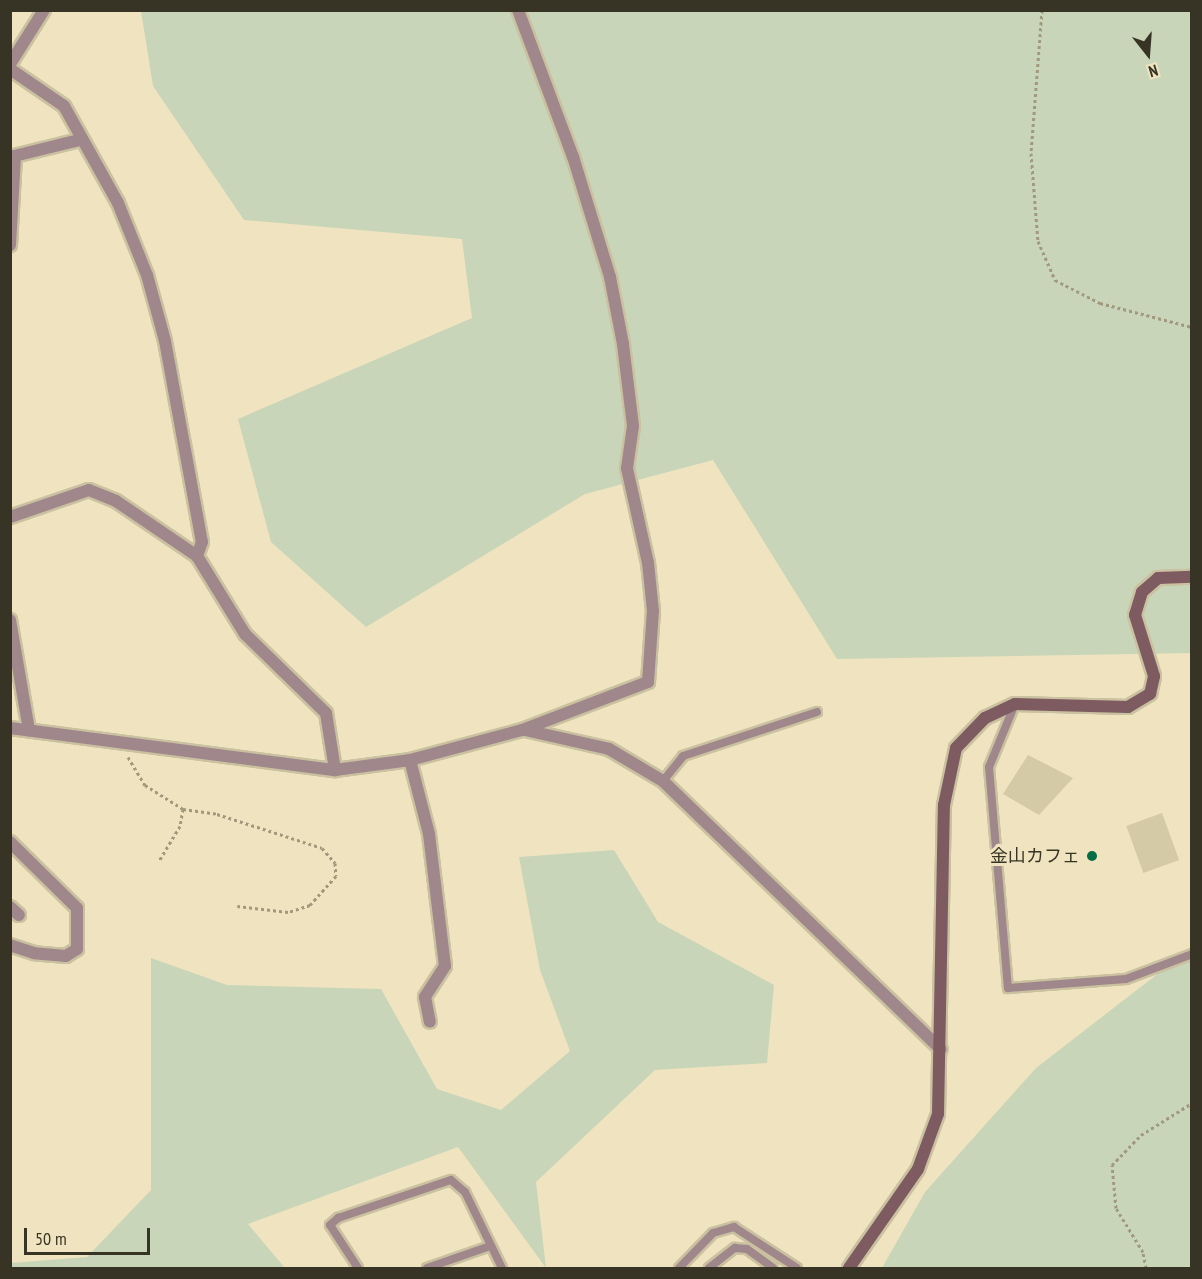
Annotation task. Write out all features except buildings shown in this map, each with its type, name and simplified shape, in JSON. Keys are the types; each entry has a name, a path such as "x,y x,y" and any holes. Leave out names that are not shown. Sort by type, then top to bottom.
{"street":[{"path":"10,64 44,10"},
{"path":"10,728 335,770 410,760 522,730 648,682 653,611 648,562 627,468 633,426 610,277 573,157 518,10"},
{"path":"10,69 64,106 79,140 95,158 118,203 147,275 184,432 202,542 197,556"},
{"path":"10,245 13,157 79,140"},
{"path":"10,517 89,490 116,501 197,556 245,634 326,713 335,770"},
{"path":"849,1269 918,1169 938,1114 944,805 956,748 985,718 1015,704 1128,707 1150,694 1154,676 1135,615 1142,592 1158,578 1191,577"},
{"path":"10,620 29,730"},
{"path":"522,730 609,749 663,781 941,1049"},
{"path":"410,760 429,834 445,966 425,998 430,1022"},
{"path":"10,842 77,908 78,949 66,956 34,953 10,945"}],"lane":[{"path":"1015,704 989,768 1008,988 1126,979 1191,954"},
{"path":"663,781 683,756 817,712"},
{"path":"358,1269 330,1225 338,1218 451,1180 465,1192 502,1269"},
{"path":"680,1269 713,1233 734,1227 797,1269"},
{"path":"427,1269 490,1246"},
{"path":"709,1269 735,1248 747,1249 773,1269"}],"path":[{"path":"1042,10 1031,153 1038,241 1055,280 1100,303 1191,327"},
{"path":"118,742 145,785 183,809 217,814 322,848 335,863 336,876 310,905 288,912 237,906"},
{"path":"159,861 180,826 183,809"},
{"path":"1146,1269 1143,1252 1116,1208 1112,1165 1141,1135 1191,1103"}],"green space":[{"path":"141,11 1191,11 1191,653 837,659 713,460 585,494 366,627 271,542 238,419 472,318 462,239 244,220 153,86"},
{"path":"614,850 658,922 774,985 767,1063 655,1070 536,1182 546,1268 458,1147 248,1224 285,1268 11,1268 11,1263 87,1257 151,1190 151,958 227,985 381,989 437,1089 501,1110 570,1051 540,970 519,857"},
{"path":"1191,948 1191,1268 882,1268 925,1192 1036,1068"}],"place":[{"name":"金山カフェ","path":"1092,856"}]}
